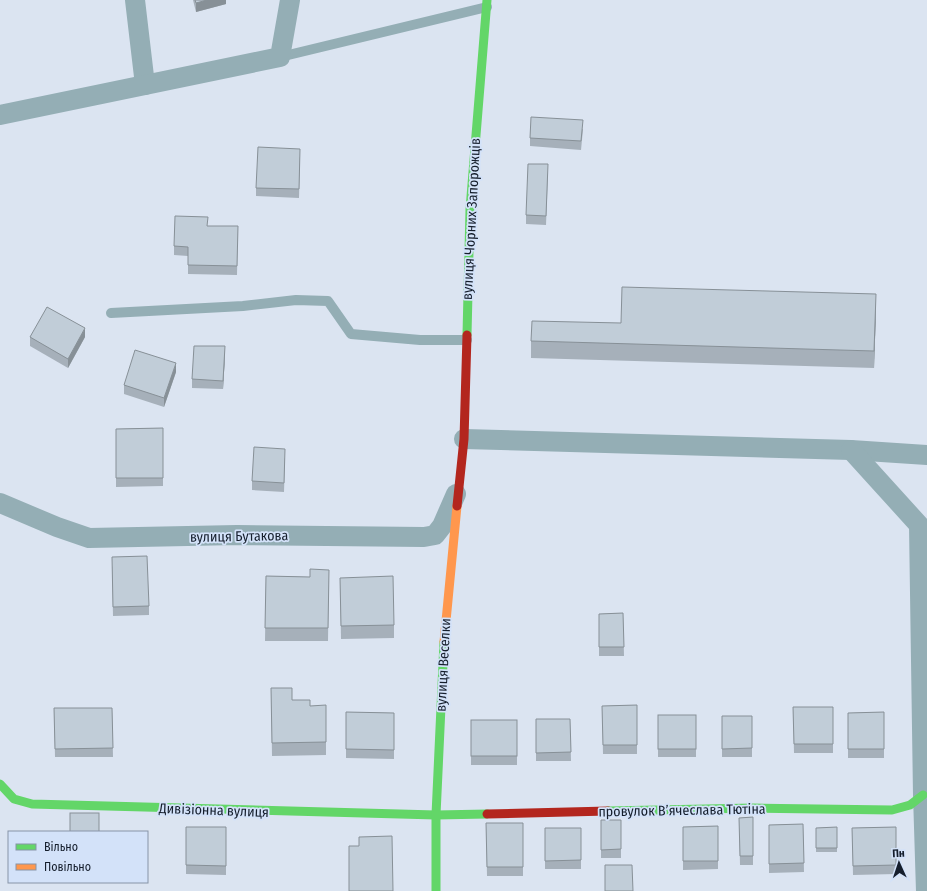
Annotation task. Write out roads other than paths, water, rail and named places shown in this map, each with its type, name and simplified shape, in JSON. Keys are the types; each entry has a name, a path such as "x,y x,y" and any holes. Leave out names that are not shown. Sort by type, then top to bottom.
{"street":[{"path":"135,0 145,85"},
{"path":"0,115 280,56 290,0"},
{"name":"вулиця Чорних Запорожців","path":"464,439 470,208 487,3"},
{"path":"464,439 851,450 927,455"},
{"name":"вулиця Веселки","path":"436,891 436,815 443,647 464,439"},
{"path":"851,450 919,525 926,891"},
{"name":"вулиця Бутакова","path":"0,503 57,527 88,538 237,536 424,537 435,535 442,526 458,491"},
{"name":"Дивізіонна вулиця","path":"0,784 14,799 32,804 436,815"},
{"name":"провулок Вʼячеслава Тютіна","path":"436,815 753,808 892,810 910,805 923,795"}],"lane":[{"path":"280,56 487,3"},
{"path":"111,313 243,306 296,300 328,301 351,334 420,340 467,340"}]}
